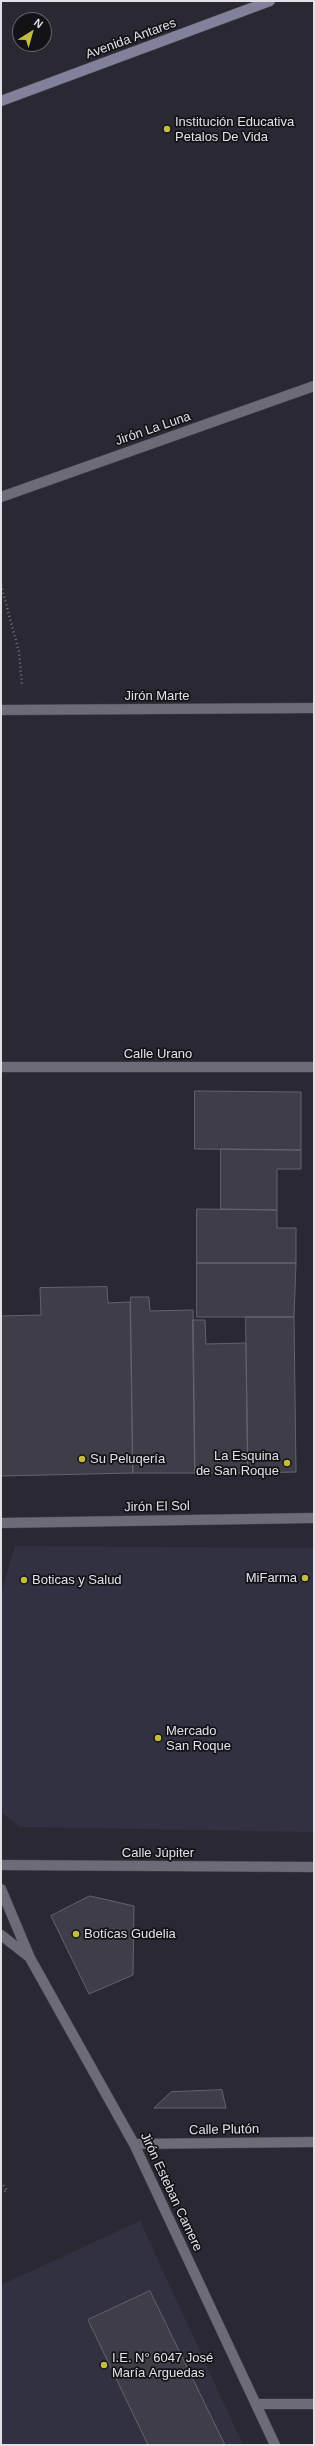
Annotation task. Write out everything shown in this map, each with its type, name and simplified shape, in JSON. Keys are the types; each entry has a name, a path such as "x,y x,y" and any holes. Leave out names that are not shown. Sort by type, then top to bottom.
{"street":[{"name":"Avenida Antares","path":"1,101 270,1"},
{"name":"Jirón La Luna","path":"1,497 314,386"},
{"name":"Jirón Marte","path":"1,710 314,708"},
{"name":"Calle Urano","path":"1,1067 314,1067"},
{"name":"Jirón El Sol","path":"1,1523 314,1518"},
{"name":"Calle Júpiter","path":"1,1865 314,1867"},
{"name":"Jirón Esteban Camere","path":"1,1889 30,1958 134,2144 275,2445"},
{"name":"Jirón Esteban Camere","path":"1,1935 30,1958"},
{"name":"Calle Plutón","path":"134,2144 314,2142"},
{"path":"256,2404 314,2404"}],"path":[{"path":"1,585 19,652 22,678 21,709"},
{"path":"1,2182 7,2190 1,2193"}],"shaded area":[{"name":"Mercado San Roque","path":"15,1546 314,1548 314,1832 20,1827 2,1813 1,1593"},
{"name":"I.E. N° 6047 José María Arguedas","path":"140,2221 243,2445 1,2445 1,2285"}],"building":[{"path":"195,1091 301,1092 301,1150 195,1149"},
{"path":"221,1149 301,1150 301,1169 277,1169 277,1210 221,1209"},
{"path":"197,1209 277,1210 277,1228 296,1228 296,1263 197,1263"},
{"path":"197,1263 296,1263 294,1317 197,1317"},
{"path":"107,1287 108,1303 130,1302 133,1473 1,1476 1,1316 41,1315 40,1288"},
{"path":"131,1297 149,1297 150,1311 193,1310 195,1473 133,1473"},
{"path":"246,1317 294,1317 296,1472 248,1473"},
{"path":"193,1320 205,1320 206,1344 246,1343 248,1473 195,1473"},
{"path":"90,1896 134,1906 133,1975 89,1994 51,1916"},
{"path":"222,2090 226,2108 154,2108 171,2092"},
{"path":"150,2291 225,2445 148,2445 88,2320"}],"place":[{"name":"Institución Educativa Petalos De Vida","path":"167,129"},
{"name":"Su Peluqería","path":"82,1459"},
{"name":"La Esquina de San Roque","path":"287,1463"},
{"name":"MiFarma","path":"305,1578"},
{"name":"Boticas y Salud","path":"24,1580"},
{"name":"Mercado San Roque","path":"158,1738"},
{"name":"Botícas Gudelia","path":"76,1934"},
{"name":"I.E. N° 6047 José María Arguedas","path":"104,2365"}]}
